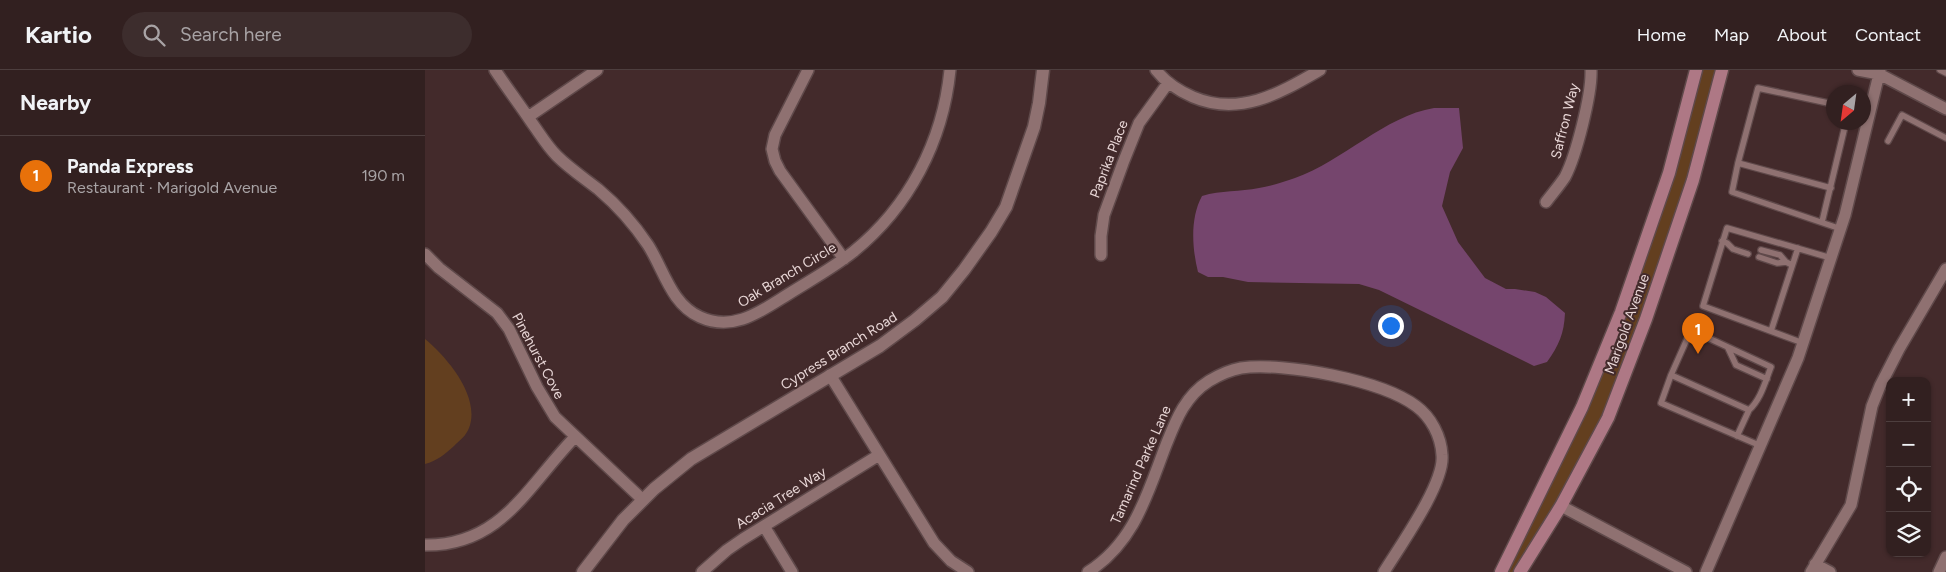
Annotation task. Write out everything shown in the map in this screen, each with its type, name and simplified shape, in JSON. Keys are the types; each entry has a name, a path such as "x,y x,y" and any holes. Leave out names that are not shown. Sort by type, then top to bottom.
{"main road":[{"name":"Marigold Avenue","path":"1501,572 1582,407 1621,312 1669,173 1696,70"},
{"name":"Marigold Avenue","path":"1520,572 1561,506 1608,418 1646,319 1693,180 1722,70"}],"street":[{"name":"Oak Branch Circle","path":"495,70 557,156 607,198 629,220 651,250 678,300 700,317 716,322 739,322 755,314 844,259 890,216 923,166 934,141 944,110 950,70"},
{"path":"528,117 597,70"},
{"path":"808,70 775,135 773,155 779,171 844,259"},
{"name":"Cypress Branch Road","path":"583,572 609,536 643,500 691,459 894,336 927,310 954,283 991,232 1011,194 1034,127 1043,70"},
{"path":"1157,70 1169,83 1179,90 1205,102 1235,105 1266,99 1320,70"},
{"name":"Saffron Way","path":"1546,202 1564,177 1571,163 1590,93 1591,70"},
{"path":"1858,70 1879,72 1946,109"},
{"path":"1871,99 1879,72"},
{"name":"Paprika Place","path":"1101,255 1104,215 1123,163 1139,123 1169,83"},
{"path":"1706,572 1803,343 1841,229 1863,130"},
{"name":"Pinehurst Cove","path":"425,254 439,268 497,313 509,329 549,408 575,437 643,500"},
{"path":"1829,572 1813,568 1851,505 1871,406 1899,349 1946,269"},
{"name":"Tamarind Parke Lane","path":"1088,572 1109,556 1129,533 1140,511 1174,425 1191,396 1210,380 1229,371 1273,366 1320,372 1380,389 1400,397 1417,407 1424,413 1435,429 1443,456 1439,477 1384,572"},
{"path":"831,375 934,543 951,561 968,572"},
{"path":"425,545 453,543 466,539 496,524 510,512 552,461 575,437"},
{"name":"Acacia Tree Way","path":"702,572 727,550 763,526 879,455"},
{"path":"1561,506 1686,572"},
{"path":"763,526 792,572"},
{"path":"1939,572 1946,557"}],"lane":[{"path":"1940,70 1946,73"},
{"path":"1826,103 1758,88 1732,192 1841,229"},
{"path":"1888,141 1902,115 1946,138"},
{"path":"1823,222 1844,130"},
{"path":"1738,163 1831,188"},
{"path":"1803,343 1703,306 1722,241 1727,228 1831,258"},
{"path":"1722,241 1733,249 1748,254"},
{"path":"1771,332 1798,248"},
{"path":"1761,250 1780,255 1786,262 1793,265"},
{"path":"1759,257 1777,263 1786,262"},
{"path":"1737,436 1749,410 1755,405 1771,367 1691,330 1661,403 1737,436 1761,446"},
{"path":"1727,347 1736,366 1767,379"},
{"path":"1671,375 1749,410"}],"shaded area":[{"path":"1702,70 1716,70 1688,179 1641,318 1603,415 1556,503 1513,572 1508,572 1587,409"},
{"path":"1434,108 1459,108 1463,148 1450,172 1442,206 1458,242 1485,278 1506,289 1535,292 1546,297 1565,313 1560,339 1547,362 1534,366 1379,290 1359,284 1248,282 1223,277 1208,277 1198,272 1194,253 1193,233 1195,214 1202,196 1264,187 1295,178 1330,161 1398,120"},
{"path":"425,339 443,356 460,379 470,404 471,416 469,428 463,438 441,457 425,464"}],"place":[{"name":"Panda Express","path":"1698,354"}]}
